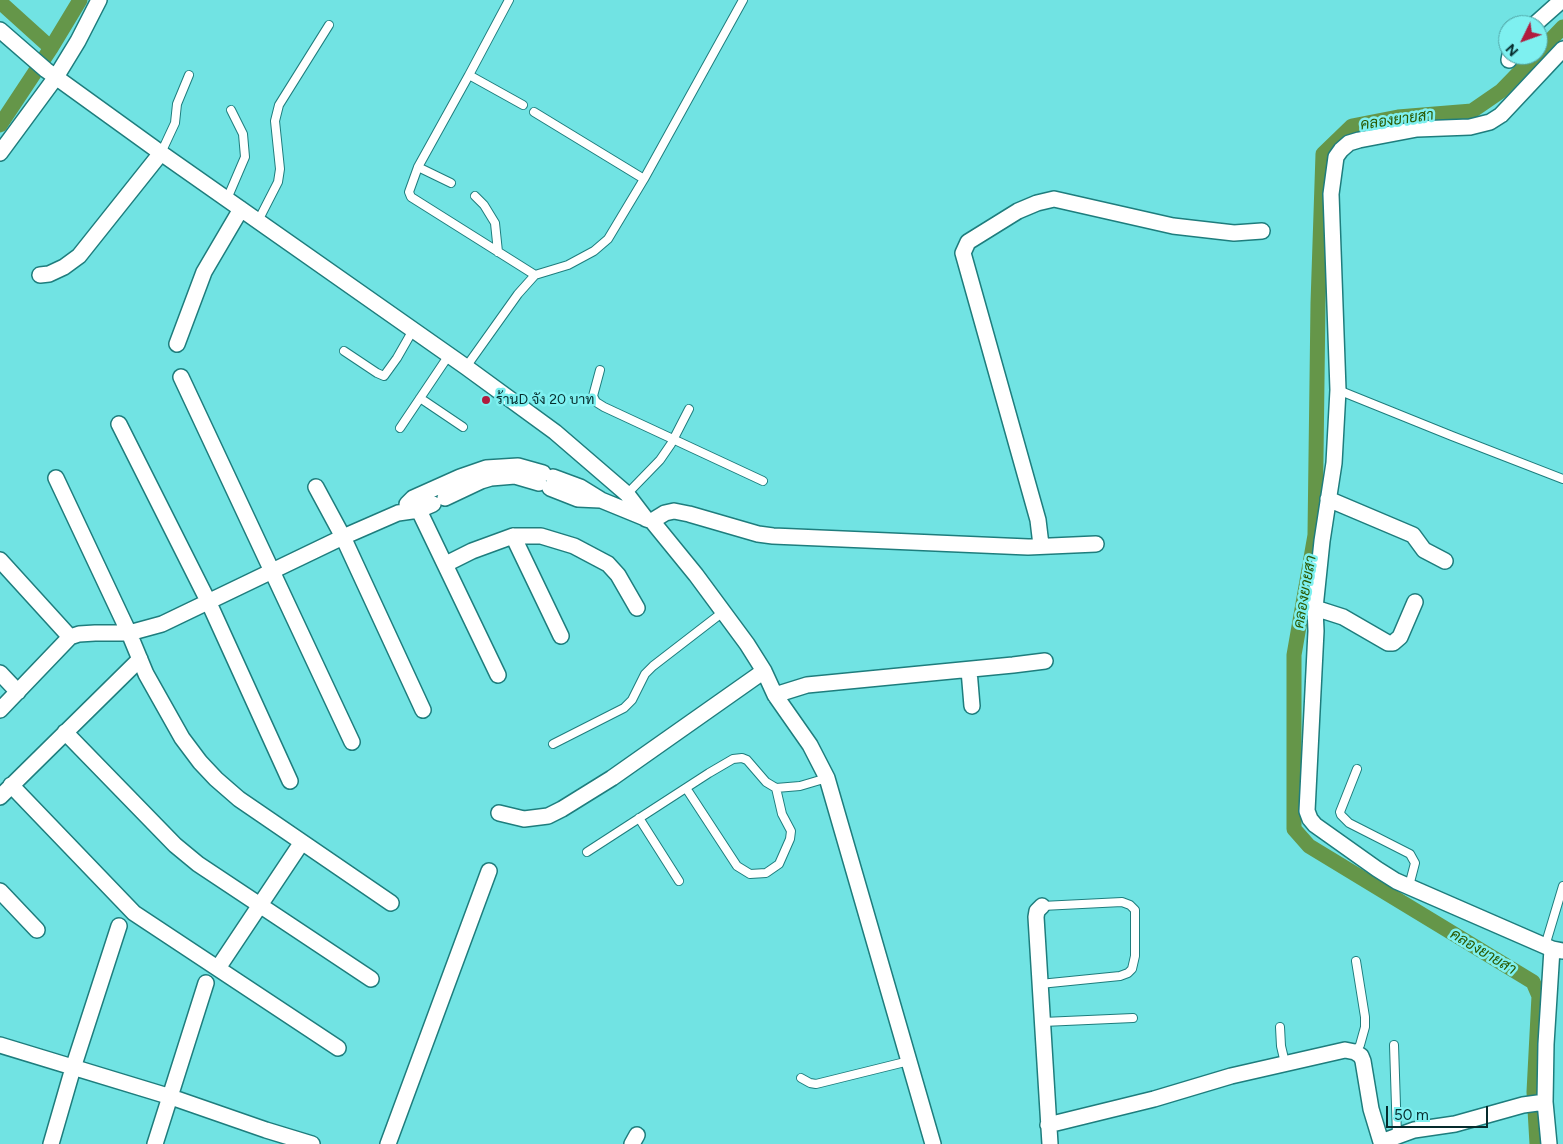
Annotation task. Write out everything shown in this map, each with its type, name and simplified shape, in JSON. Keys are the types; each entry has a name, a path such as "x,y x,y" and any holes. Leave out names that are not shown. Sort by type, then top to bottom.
{"street":[{"path":"0,153 46,69 78,41 99,0"},
{"path":"1545,15 1562,0"},
{"path":"0,30 46,69 161,153 466,366 555,432 627,494 649,520 747,644 764,671 775,696 810,745 827,778 933,1144"},
{"path":"1549,1144 1543,1102 1553,949 1408,886 1377,869 1315,825 1307,811 1316,631 1315,608 1334,463 1338,390 1331,194 1336,157 1348,143 1359,140 1417,129 1470,127 1490,122 1501,115 1563,50"},
{"path":"40,275 49,274 64,267 79,256 161,153"},
{"path":"1041,545 1038,520 963,253 968,242 1018,211 1037,203 1054,199 1173,226 1234,233 1262,231"},
{"path":"177,344 204,272 241,209"},
{"path":"181,376 352,742"},
{"path":"119,424 209,603 290,781"},
{"path":"0,710 70,637 79,634 129,633 162,624 398,513 460,477 488,473 546,480 580,487 601,500 649,520 674,511 758,534 773,536 1028,547 1096,544"},
{"path":"416,504 439,501 488,473"},
{"path":"56,478 129,633 146,674 182,738 200,762 239,799 391,903"},
{"path":"316,487 343,538 423,710"},
{"path":"1328,499 1413,535 1424,550 1446,561"},
{"path":"416,504 498,675"},
{"path":"446,564 472,551 513,536 541,536 559,540 608,564 618,575 637,608"},
{"path":"513,536 561,636"},
{"path":"0,560 70,637"},
{"path":"1315,608 1343,617 1388,643 1400,637 1414,602"},
{"path":"0,797 140,659"},
{"path":"775,696 807,686 1046,661"},
{"path":"969,670 972,706"},
{"path":"499,814 524,819 548,816 562,809 612,778 764,671"},
{"path":"0,673 18,692"},
{"path":"65,732 175,845 198,864 370,979"},
{"path":"10,786 134,912 338,1048"},
{"path":"218,968 302,842"},
{"path":"388,1144 489,871"},
{"path":"0,891 37,930"},
{"path":"1042,906 1037,911 1036,917 1050,1144"},
{"path":"51,1144 118,926"},
{"path":"155,1144 206,983"},
{"path":"0,1045 171,1097 264,1137 312,1144"},
{"path":"1048,1125 1154,1099 1231,1076 1345,1050 1355,1052 1361,1056 1363,1061 1371,1109 1380,1143 1414,1130 1465,1122 1523,1105 1543,1102"}],"lane":[{"path":"509,0 418,168 409,189 411,197 535,275"},
{"path":"466,366 518,294 535,275 568,265 603,245 644,179 742,0"},
{"path":"258,221 278,182 280,169 275,121 279,105 329,26"},
{"path":"161,153 175,123 177,104 189,74"},
{"path":"470,75 523,106"},
{"path":"227,199 245,157 243,134 231,110"},
{"path":"534,112 644,179"},
{"path":"418,168 451,183"},
{"path":"475,196 489,212 495,223 498,252"},
{"path":"344,351 384,376 413,330"},
{"path":"400,428 449,355"},
{"path":"600,370 593,396 596,402 763,481"},
{"path":"1338,390 1563,479"},
{"path":"420,398 463,428"},
{"path":"627,494 660,460 689,410"},
{"path":"553,744 624,708 632,700 645,674 653,666 723,612"},
{"path":"587,852 733,759 742,758 747,760 766,782 776,788 800,786 827,778"},
{"path":"1356,769 1340,812 1341,816 1349,823 1410,854 1415,863 1408,886"},
{"path":"686,788 737,866 750,874 766,873 779,864 790,839 791,831 782,814 776,788"},
{"path":"639,818 679,881"},
{"path":"1553,949 1563,886"},
{"path":"1040,984 1120,976 1132,969 1135,956 1135,910 1130,904 1122,902 1042,906"},
{"path":"1355,1052 1362,1039 1365,1027 1356,960"},
{"path":"1042,1022 1133,1018"},
{"path":"1280,1027 1281,1046 1285,1063"},
{"path":"1394,1045 1397,1136"},
{"path":"801,1078 816,1084 910,1061"}],"waterway":[{"path":"0,125 80,0"},
{"path":"0,2 51,48"},
{"name":"คลองยายสา","path":"1548,43 1563,27"},
{"name":"คลองยายสา","path":"1526,65 1501,91 1472,111 1398,117 1352,126 1323,154 1318,303 1315,535 1294,655 1294,829 1309,846 1533,982 1539,996 1534,1092 1537,1144"}],"place":[{"name":"ร้านD จัง 20 บาท","path":"486,400"}]}
